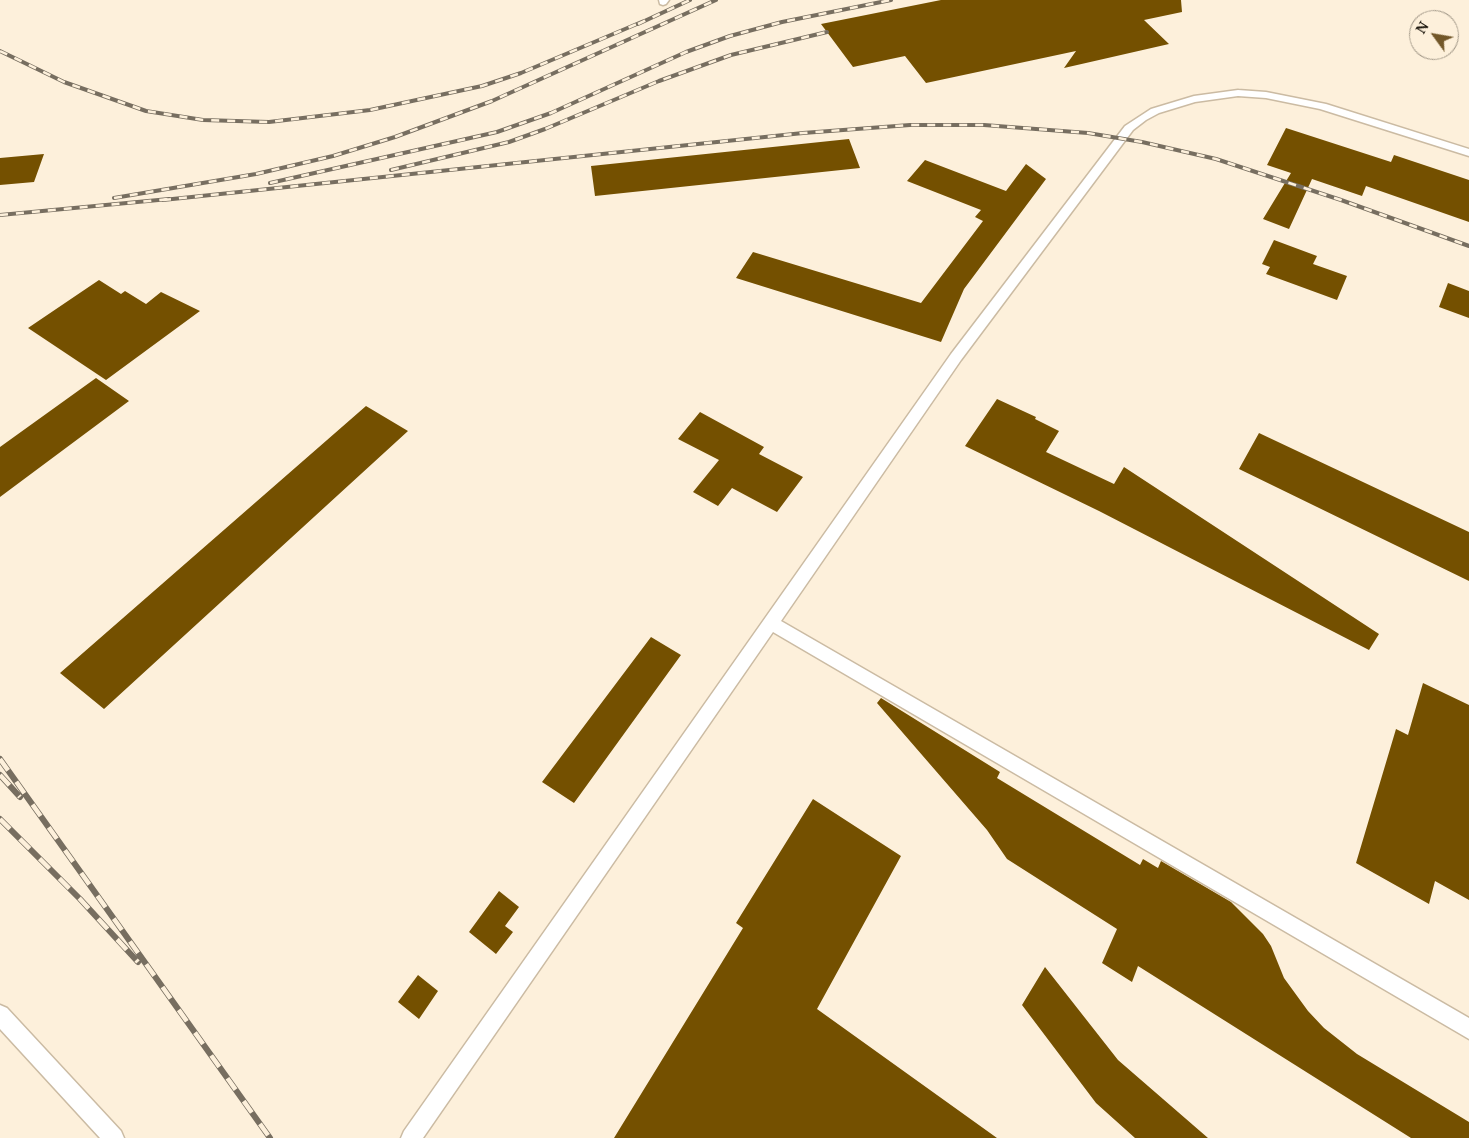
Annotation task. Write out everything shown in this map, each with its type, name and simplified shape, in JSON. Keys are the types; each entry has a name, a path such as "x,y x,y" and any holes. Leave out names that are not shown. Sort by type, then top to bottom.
{"lane":[{"path":"410,1138 956,357 1129,128 1142,118 1170,105 1216,95 1238,93 1266,95 1322,106 1469,153"},
{"path":"771,623 1469,1029"},
{"path":"0,1015 114,1138"}],"building":[{"path":"941,0 1181,0 1182,12 1144,20 1169,44 1064,68 1076,51 926,83 905,56 853,67 821,24"},
{"path":"1286,128 1391,162 1394,155 1469,180 1469,222 1366,186 1362,196 1312,179 1289,229 1263,219 1291,173 1267,165"},
{"path":"849,139 860,168 595,196 591,166"},
{"path":"44,154 34,182 0,185 0,158"},
{"path":"925,160 1006,191 1026,164 1046,179 964,289 941,342 736,278 753,252 921,303 983,221 975,217 981,210 907,181"},
{"path":"1274,240 1317,256 1313,264 1347,276 1337,300 1266,274 1270,267 1262,264"},
{"path":"99,280 121,294 125,291 146,304 161,292 200,311 106,380 28,328"},
{"path":"1448,283 1469,291 1469,318 1439,307"},
{"path":"96,378 129,401 0,497 0,447"},
{"path":"997,399 1036,417 1035,419 1059,431 1046,452 1114,484 1124,467 1379,634 1369,650 1099,511 965,446"},
{"path":"366,406 408,431 104,709 60,673"},
{"path":"700,412 764,447 759,454 803,477 777,512 732,488 718,506 693,492 719,460 678,439"},
{"path":"1259,433 1469,532 1469,581 1239,469"},
{"path":"651,637 681,655 574,803 542,782"},
{"path":"1423,683 1469,705 1469,900 1435,881 1429,904 1356,863 1396,729 1408,735"},
{"path":"881,698 1000,772 997,778 1140,865 1143,859 1158,868 1161,861 1231,902 1263,934 1271,946 1284,978 1308,1011 1324,1028 1357,1054 1469,1122 1469,1138 1411,1138 1138,966 1132,982 1102,963 1117,929 1007,859 987,830 877,703"},
{"path":"813,799 901,856 817,1009 997,1138 614,1138 743,928 736,923"},
{"path":"499,891 519,907 505,926 513,932 496,954 469,932"},
{"path":"1045,967 1118,1060 1208,1138 1135,1138 1096,1103 1022,1005"},
{"path":"418,975 438,991 419,1019 398,1002"}],"railway":[{"path":"638,24 690,0"},
{"path":"114,198 256,174 333,156 395,137 492,101 716,0"},
{"path":"270,183 497,132 551,113 686,52 730,36 782,22 891,0"},
{"path":"0,51 64,82 146,111 203,120 269,122 370,110 482,86 521,73 644,21"},
{"path":"391,170 509,142 545,129 659,81 731,55 827,32"},
{"path":"163,200 803,133 910,125 984,125 1088,133 1142,142 1216,159 1341,200 1469,246"},
{"path":"0,215 169,199"},
{"path":"0,759 270,1138"},
{"path":"0,775 20,797"},
{"path":"0,819 80,899 138,962"}]}
